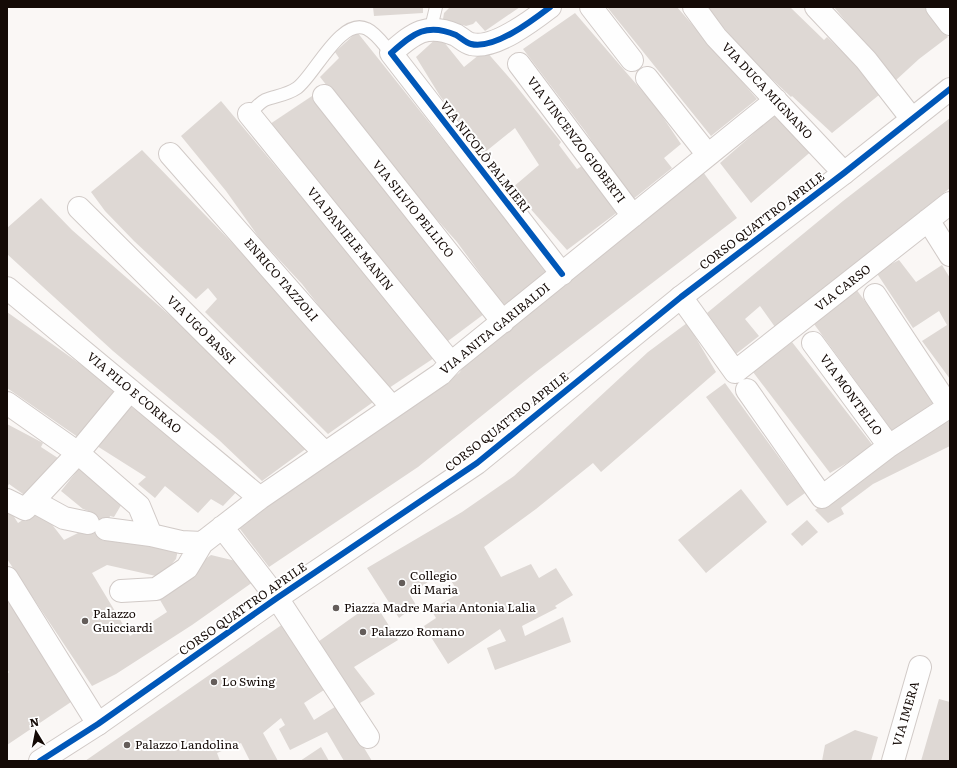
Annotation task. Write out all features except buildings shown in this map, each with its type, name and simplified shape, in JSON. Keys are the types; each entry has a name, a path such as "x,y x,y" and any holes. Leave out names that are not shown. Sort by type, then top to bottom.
{"street":[{"path":"391,53 412,34 431,28 455,35 471,44 486,44 510,34 550,7"},
{"path":"591,7 632,60"},
{"name":"VIA DUCA MIGNANO","path":"694,7 716,36 844,173"},
{"path":"816,7 866,60 912,119"},
{"path":"937,7 950,24"},
{"name":"VIA NICOLÒ PALMIERI","path":"391,53 562,274"},
{"name":"VIA VINCENZO GIOBERTI","path":"519,64 633,216"},
{"path":"647,78 708,155"},
{"name":"CORSO QUATTRO APRILE","path":"40,761 98,724 277,598 477,463 681,296 844,173 950,89"},
{"name":"VIA SILVIO PELLICO","path":"324,96 503,322"},
{"name":"VIA ANITA GARIBALDI","path":"202,543 260,498 324,452 441,374 451,363 776,100"},
{"name":"VIA DANIELE MANIN","path":"249,114 451,363"},
{"name":"ENRICO TAZZOLI","path":"170,154 392,407"},
{"name":"VIA CARSO","path":"681,296 735,372 950,203"},
{"name":"VIA UGO BASSI","path":"79,208 324,452"},
{"path":"928,220 950,255"},
{"name":"VIA PILO E CORRAO","path":"7,288 260,498"},
{"path":"747,390 822,497 889,446 950,407 875,295"},
{"name":"VIA MONTELLO","path":"814,343 889,446"},
{"path":"7,500 25,509 78,453 130,390"},
{"path":"7,403 78,453 139,506 151,535"},
{"path":"33,501 64,518 97,526 151,535 181,542 202,543 187,568 156,589 121,591"},
{"path":"222,527 277,598 368,737"},
{"path":"7,578 98,724"},
{"name":"VIA IMERA","path":"893,761 920,667"}],"lane":[{"path":"431,28 436,7"},
{"path":"249,114 264,100 297,88 308,76 330,46 349,30 356,27 363,27 369,30 391,53"}],"cycle path":[{"path":"550,7 513,33 491,43 480,45 471,44 465,42 456,35 445,31 428,30 420,32 406,40 391,53 562,274"},
{"path":"40,761 98,724 277,598 477,463 681,297 844,173 950,89"}],"place":[{"name":"Collegio di Maria","path":"402,583"},
{"name":"Piazza Madre Maria Antonia Lalia","path":"336,608"},
{"name":"Palazzo Guicciardi","path":"85,621"},
{"name":"Palazzo Romano","path":"363,632"},
{"name":"Lo Swing","path":"214,682"},
{"name":"Palazzo Landolina","path":"127,745"}]}
